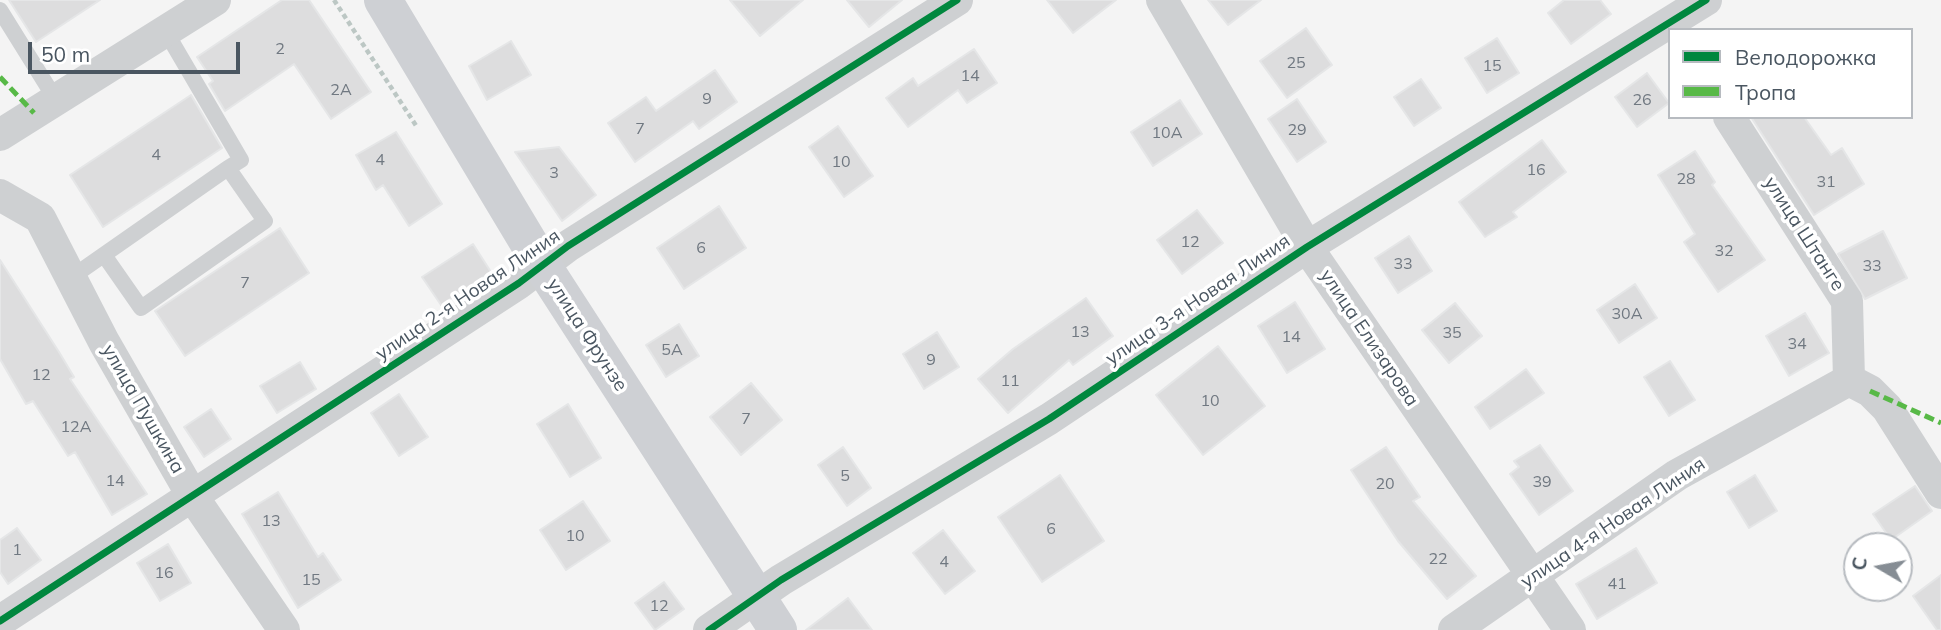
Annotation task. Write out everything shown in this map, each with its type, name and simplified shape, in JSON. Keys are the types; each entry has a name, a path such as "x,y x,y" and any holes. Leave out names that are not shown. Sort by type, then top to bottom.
{"main road":[{"name":"улица Фрунзе","path":"383,0 542,265 778,630"}],"street":[{"path":"0,135 215,0"},
{"name":"улица 2-я Новая Линия","path":"0,621 193,497 542,265 957,0"},
{"name":"улица Елизарова","path":"1162,0 1307,247 1570,630"},
{"name":"улица 3-я Новая Линия","path":"709,630 1049,418 1307,247 1665,17 1706,0"},
{"name":"улица Штанге","path":"1731,119 1847,301 1849,380"},
{"name":"улица Пушкина","path":"0,195 40,218 104,342 193,497 284,630"},
{"path":"1849,380 1870,391 1887,408 1941,493"},
{"name":"улица 4-я Новая Линия","path":"1454,630 1677,475 1849,380"}],"lane":[{"path":"0,10 56,100"},
{"path":"72,277 241,160 166,32"},
{"path":"104,255 141,308 265,221 229,168"}],"building":[{"path":"9,0 100,0 36,42"},
{"path":"282,0 309,0 371,92 331,119 294,64 225,111 209,84 213,81 197,57"},
{"path":"730,0 803,0 760,36"},
{"path":"847,0 902,0 869,27"},
{"path":"1047,0 1116,0 1073,33"},
{"path":"1208,0 1261,0 1228,25"},
{"path":"1564,0 1600,0 1611,14 1571,44 1548,13"},
{"path":"1306,28 1332,65 1287,98 1260,61"},
{"path":"1497,38 1519,73 1487,93 1465,58"},
{"path":"511,41 531,75 487,100 469,66"},
{"path":"974,49 997,83 967,103 958,90 908,127 886,98 913,78 918,86"},
{"path":"715,70 737,102 699,129 693,121 635,162 608,123 646,97 656,111"},
{"path":"1647,73 1668,104 1637,127 1615,97"},
{"path":"1421,79 1441,108 1414,126 1394,97"},
{"path":"191,95 222,148 103,227 70,175"},
{"path":"1297,99 1326,142 1297,162 1268,119"},
{"path":"1180,100 1202,134 1153,166 1131,132"},
{"path":"1752,119 1805,119 1831,155 1842,148 1864,184 1814,215"},
{"path":"838,126 873,176 844,197 809,147"},
{"path":"396,132 442,204 409,226 383,185 376,190 356,155"},
{"path":"1542,140 1566,172 1513,212 1517,217 1485,237 1459,202"},
{"path":"559,147 596,195 562,221 515,152"},
{"path":"1695,151 1715,182 1712,185 1765,260 1718,292 1684,242 1695,234 1658,175"},
{"path":"719,206 746,248 684,289 657,248"},
{"path":"1197,210 1223,243 1182,274 1157,240"},
{"path":"280,228 309,273 185,356 155,311"},
{"path":"1883,231 1907,278 1865,299 1838,254"},
{"path":"1409,236 1432,271 1398,293 1375,258"},
{"path":"473,244 491,272 441,305 422,277"},
{"path":"0,260 74,377 70,379 147,494 112,515 75,452 68,456 33,401 26,404 0,359"},
{"path":"1635,284 1657,318 1619,343 1597,310"},
{"path":"1086,298 1113,336 1073,365 1069,360 1008,413 978,379 1013,349"},
{"path":"1295,302 1325,349 1287,373 1258,326"},
{"path":"1455,303 1482,336 1449,363 1422,330"},
{"path":"1805,313 1829,353 1789,376 1766,336"},
{"path":"679,324 699,356 666,377 646,345"},
{"path":"937,332 959,367 924,389 903,354"},
{"path":"1218,346 1265,406 1203,455 1156,395"},
{"path":"1670,361 1695,400 1669,416 1644,377"},
{"path":"300,362 316,389 277,413 260,386"},
{"path":"1526,369 1544,393 1490,429 1475,407"},
{"path":"751,383 782,420 741,455 710,417"},
{"path":"399,394 428,437 399,456 371,413"},
{"path":"568,404 601,458 570,477 537,424"},
{"path":"211,409 231,439 204,457 184,427"},
{"path":"1540,445 1573,491 1539,515 1510,474 1519,467 1514,461"},
{"path":"843,447 871,488 847,506 818,465"},
{"path":"1386,447 1420,497 1413,501 1476,576 1447,599 1398,541 1351,470"},
{"path":"1060,475 1104,541 1042,582 998,517"},
{"path":"1755,475 1777,511 1749,528 1727,492"},
{"path":"1915,486 1932,511 1902,532 1885,532 1873,514"},
{"path":"278,492 318,557 323,553 341,580 298,608 242,514"},
{"path":"583,501 610,541 566,570 540,530"},
{"path":"17,528 41,560 8,584 0,572 0,540"},
{"path":"943,530 975,571 945,594 913,553"},
{"path":"168,544 191,583 160,601 137,563"},
{"path":"1636,548 1657,583 1597,619 1576,584"},
{"path":"1941,575 1941,630 1937,630 1913,596"},
{"path":"664,582 684,609 655,630 635,603"},
{"path":"848,598 872,630 806,630"}],"marked path":[{"path":"0,77 34,113"},
{"path":"1870,391 1941,423"}],"cycle path":[{"path":"0,621 519,283 568,246 957,0"},
{"path":"709,630 781,580 1049,419 1307,247 1706,0"}]}
